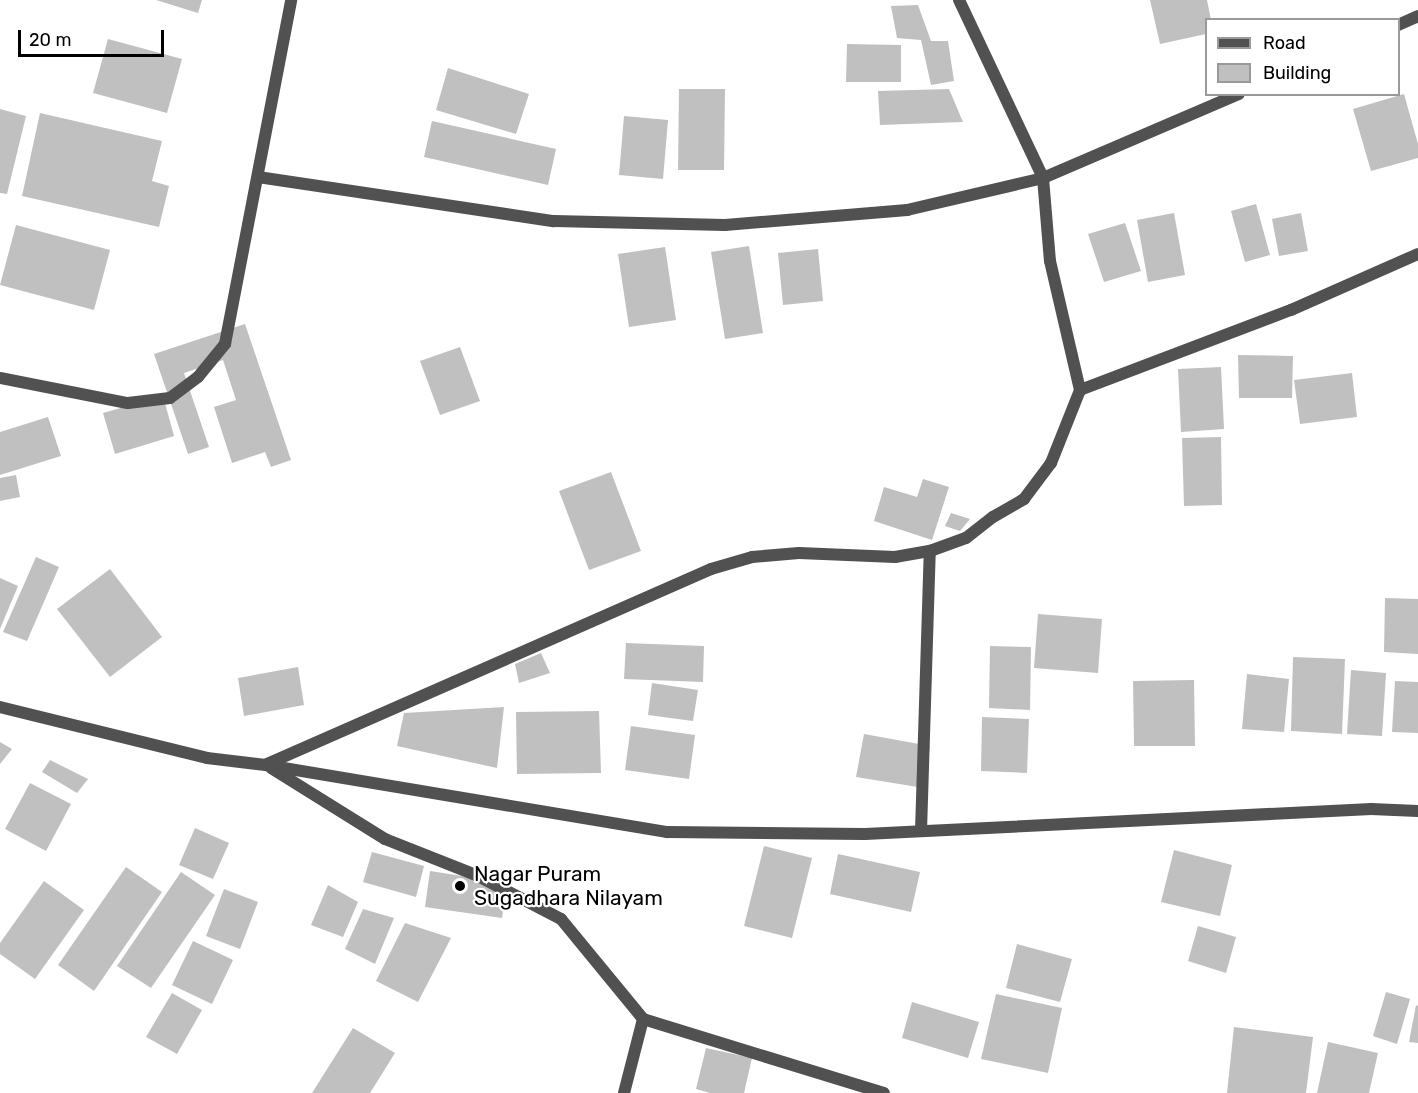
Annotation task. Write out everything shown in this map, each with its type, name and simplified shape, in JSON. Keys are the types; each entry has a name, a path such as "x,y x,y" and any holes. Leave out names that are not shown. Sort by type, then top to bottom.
{"street":[{"path":"0,378 128,403 170,398 198,377 225,344 291,0"},
{"path":"266,765 711,569 752,557 799,554 895,557 930,551 966,538 993,517 1024,499 1051,463 1080,390 1052,271 1043,178 959,0"},
{"path":"1400,24 1418,16"},
{"path":"258,177 554,221 725,225 908,210 1043,178 1234,96"},
{"path":"1080,390 1291,310 1418,254"},
{"path":"921,831 930,551"},
{"path":"0,707 207,758 266,765 667,832 865,834 1371,809 1418,812"},
{"path":"266,765 385,839 476,875 561,919 643,1019 884,1093"},
{"path":"624,1093 643,1019"}],"building":[{"path":"156,0 202,0 198,13"},
{"path":"1150,0 1207,0 1211,18 1205,18 1205,34 1160,44"},
{"path":"918,5 931,41 948,41 954,81 931,85 921,40 897,38 891,6"},
{"path":"108,39 182,59 167,113 93,93"},
{"path":"847,44 901,45 901,82 846,82"},
{"path":"448,68 529,94 516,134 436,110"},
{"path":"679,89 725,89 724,170 678,170"},
{"path":"949,89 963,122 880,125 878,91"},
{"path":"1404,94 1418,144 1418,158 1371,171 1353,109"},
{"path":"0,109 26,116 7,194 0,193"},
{"path":"40,113 162,141 152,181 169,186 159,227 22,196"},
{"path":"624,116 668,120 663,179 619,175"},
{"path":"432,121 556,149 548,185 424,157"},
{"path":"1256,204 1270,255 1245,262 1231,211"},
{"path":"1174,213 1185,275 1148,282 1137,220"},
{"path":"1301,213 1308,251 1279,256 1272,219"},
{"path":"1125,223 1141,271 1104,282 1088,234"},
{"path":"16,225 110,250 94,310 0,285"},
{"path":"749,246 763,333 725,339 711,252"},
{"path":"665,247 676,320 629,327 618,254"},
{"path":"818,249 823,301 783,305 778,253"},
{"path":"245,324 291,460 271,467 265,452 232,463 214,407 236,400 223,360 184,373 209,447 188,454 154,354"},
{"path":"460,347 480,401 440,415 420,361"},
{"path":"1238,355 1293,356 1292,398 1239,398"},
{"path":"1221,367 1224,429 1181,432 1178,369"},
{"path":"1352,373 1357,417 1300,424 1294,380"},
{"path":"163,396 174,436 115,454 103,413"},
{"path":"48,417 61,456 0,475 0,432"},
{"path":"1221,437 1222,505 1184,506 1182,438"},
{"path":"611,472 641,551 589,570 559,491"},
{"path":"16,475 20,497 0,501 0,478"},
{"path":"923,479 949,487 932,540 874,521 884,487 917,497"},
{"path":"951,513 970,519 960,531 945,526"},
{"path":"36,557 59,567 27,641 3,632"},
{"path":"110,569 162,637 110,677 57,609"},
{"path":"0,578 18,586 0,629"},
{"path":"1385,598 1418,599 1418,654 1384,652"},
{"path":"1038,614 1102,619 1098,673 1034,668"},
{"path":"626,643 704,646 703,682 624,679"},
{"path":"990,646 1031,647 1030,710 989,708"},
{"path":"541,653 550,673 519,683 515,664"},
{"path":"1293,657 1345,659 1342,734 1291,731"},
{"path":"298,667 304,705 244,716 238,678"},
{"path":"1351,670 1386,673 1382,736 1347,734"},
{"path":"1247,674 1289,679 1284,732 1242,729"},
{"path":"1194,680 1195,746 1134,746 1133,681"},
{"path":"1395,681 1418,682 1418,733 1392,732"},
{"path":"652,683 698,690 693,721 648,715"},
{"path":"504,707 497,768 397,746 404,713"},
{"path":"599,711 601,773 517,774 516,712"},
{"path":"982,717 1029,719 1027,773 981,771"},
{"path":"631,726 695,735 689,779 625,770"},
{"path":"864,734 930,746 924,788 856,777"},
{"path":"0,742 12,749 0,764"},
{"path":"50,760 88,779 77,793 42,772"},
{"path":"30,783 71,804 46,851 5,829"},
{"path":"195,828 229,843 213,879 179,865"},
{"path":"764,846 812,858 792,938 744,926"},
{"path":"1174,850 1232,865 1220,916 1161,902"},
{"path":"372,852 424,866 416,897 363,882"},
{"path":"838,854 920,872 911,912 830,894"},
{"path":"126,867 162,892 94,991 58,965"},
{"path":"430,871 507,883 502,918 425,907"},
{"path":"181,872 215,895 151,988 117,966"},
{"path":"44,881 84,910 35,979 0,954 0,943"},
{"path":"328,885 358,902 343,937 311,925"},
{"path":"224,889 258,902 240,949 206,936"},
{"path":"363,909 394,918 375,964 345,949"},
{"path":"405,923 451,938 418,1002 376,981"},
{"path":"1198,926 1236,937 1226,973 1188,961"},
{"path":"193,941 233,960 212,1004 172,985"},
{"path":"1017,944 1072,959 1060,1002 1006,988"},
{"path":"1386,992 1410,999 1397,1044 1373,1036"},
{"path":"172,993 202,1010 177,1054 146,1037"},
{"path":"996,994 1062,1008 1048,1073 981,1059"},
{"path":"912,1002 979,1022 968,1058 902,1038"},
{"path":"1416,1005 1418,1006 1418,1043 1409,1042"},
{"path":"1234,1027 1313,1037 1306,1093 1227,1093"},
{"path":"353,1028 395,1053 370,1093 312,1093"},
{"path":"1328,1042 1378,1053 1369,1093 1317,1093"},
{"path":"706,1048 752,1058 744,1093 710,1093 696,1089"}],"place":[{"name":"Nagar Puram Sugadhara Nilayam","path":"460,886"}]}
